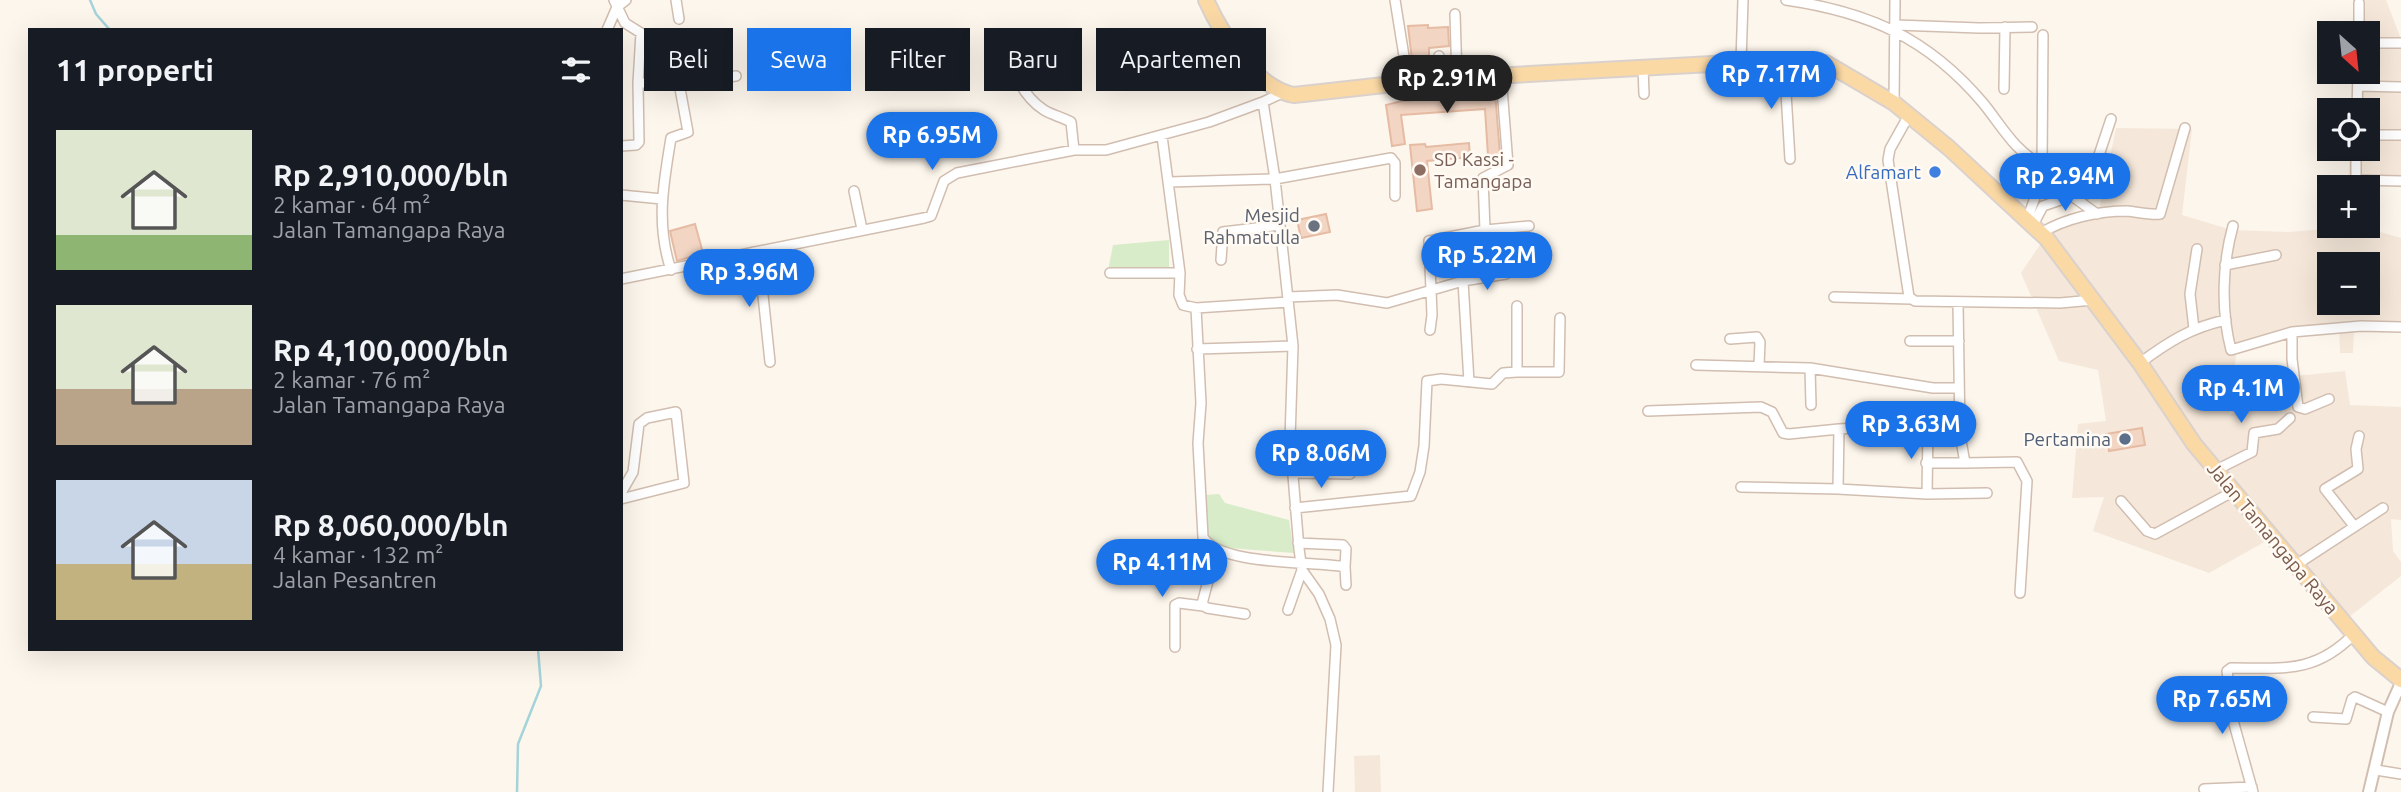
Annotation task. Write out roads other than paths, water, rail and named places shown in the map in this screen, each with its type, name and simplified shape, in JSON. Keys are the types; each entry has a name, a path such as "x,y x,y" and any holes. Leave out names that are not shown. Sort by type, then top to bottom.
{"main road":[{"path":"1206,0 1221,32 1263,79 1282,93"},
{"name":"Jalan Tamangapa Raya","path":"1282,93 1294,95 1441,78 1784,60 1826,63 1895,103 2034,226 2140,363 2194,444 2354,634 2382,666 2401,681"}],"street":[{"path":"608,28 614,7 626,0"},
{"path":"676,0 680,19"},
{"path":"1395,0 1408,81"},
{"path":"1741,62 1743,0"},
{"path":"1786,0 1846,11 1896,28 2032,27"},
{"path":"1895,0 1895,103"},
{"path":"2359,2 2359,21"},
{"path":"614,7 625,23 641,33 639,142 623,146"},
{"path":"1455,14 1457,78"},
{"path":"2004,89 2005,27"},
{"path":"1896,28 1957,76 2026,156 2042,164"},
{"path":"2034,226 2042,164 2043,36"},
{"path":"2380,43 2401,43"},
{"path":"1439,56 1441,78"},
{"path":"1784,60 1790,159"},
{"path":"1643,67 1644,94"},
{"path":"1485,230 1483,178 1508,165 1501,75"},
{"path":"638,83 644,83"},
{"path":"2358,98 2358,86 2401,86"},
{"path":"671,270 663,247 660,218 671,138 688,131 680,91"},
{"path":"1024,91 1045,110 1071,122 1074,150"},
{"path":"623,279 931,216 944,181 957,173 1074,150 1106,150 1163,136 1282,93"},
{"path":"1263,102 1275,179 1293,346 1290,439 1298,543 1302,567 1319,594 1330,619 1336,645 1328,792"},
{"path":"1909,114 1890,149 1888,160 1905,281 1911,299"},
{"path":"2034,226 2043,206 2086,194 2111,119"},
{"path":"2034,226 2126,211 2160,214 2185,128"},
{"path":"2380,135 2401,135"},
{"path":"1163,136 1181,301 1187,307 1337,295 1387,303 1463,281 1506,274"},
{"path":"1169,182 1275,179 1391,158 1395,163 1395,196"},
{"path":"2356,161 2356,180 2401,181"},
{"path":"854,191 862,229"},
{"path":"623,195 663,199"},
{"path":"2072,197 2097,214"},
{"path":"1221,260 1223,232 1280,225"},
{"path":"1430,330 1429,241 1485,230 1529,226"},
{"path":"2233,226 2225,265 2226,320 2232,351 2292,332 2361,326 2401,327"},
{"path":"2194,328 2190,294 2197,249"},
{"path":"753,253 762,286 770,362"},
{"path":"2225,265 2276,255"},
{"path":"1110,273 1180,273"},
{"path":"1463,281 1469,382"},
{"path":"1834,297 1958,303 2093,300"},
{"path":"1958,303 1960,435 1965,463"},
{"path":"1517,306 1517,372"},
{"path":"1196,307 1201,403 1198,443 1203,537 1216,550 1302,567 1345,566"},
{"path":"1296,508 1411,496 1420,472 1424,446 1427,381 1441,379 1495,382 1503,373 1559,372 1560,318"},
{"path":"2140,363 2174,338 2194,328 2226,320"},
{"path":"2292,332 2298,407 2305,409 2329,399"},
{"path":"1730,338 1757,337 1760,342 1759,365"},
{"path":"1910,341 1959,341"},
{"path":"1197,349 1293,346"},
{"path":"1696,365 1811,368 1933,388 1959,388"},
{"path":"1811,368 1811,405"},
{"path":"1648,411 1760,407 1772,412 1783,433 1797,435 1839,429 1906,425 1960,435"},
{"path":"623,490 633,472 639,424 648,418 677,412 684,483 623,498"},
{"path":"2216,470 2252,452 2254,433 2278,429 2290,418"},
{"path":"1838,489 1839,429"},
{"path":"1927,429 1927,494"},
{"path":"2354,526 2325,489 2358,469 2356,449 2359,436"},
{"path":"1926,463 2017,462 2027,481 2020,593"},
{"path":"1293,473 1350,474"},
{"path":"1741,488 1838,489 1927,494 1987,493"},
{"path":"2121,501 2147,531 2155,534 2163,533 2234,491"},
{"path":"2296,565 2383,509"},
{"path":"1298,543 1343,545 1346,549 1346,584"},
{"path":"1203,606 1216,550"},
{"path":"1288,610 1302,567"},
{"path":"1175,647 1175,605 1179,603 1245,614"},
{"path":"2204,789 2253,789 2234,724 2227,671 2231,668 2303,667 2335,651 2354,634"},
{"path":"2370,792 2388,712 2401,681"},
{"path":"2313,717 2346,719 2352,699 2356,698 2388,712"},
{"path":"2376,769 2401,774"}],"waterway":[{"path":"90,0 96,14 108,28"},
{"path":"517,792 518,744 541,686 538,651"}],"place":[{"name":"SD Kassi - Tamangapa","path":"1420,170"},
{"name":"Alfamart","path":"1935,172"},
{"name":"Mesjid Rahmatulla","path":"1314,226"},
{"name":"Pertamina","path":"2125,439"}]}
